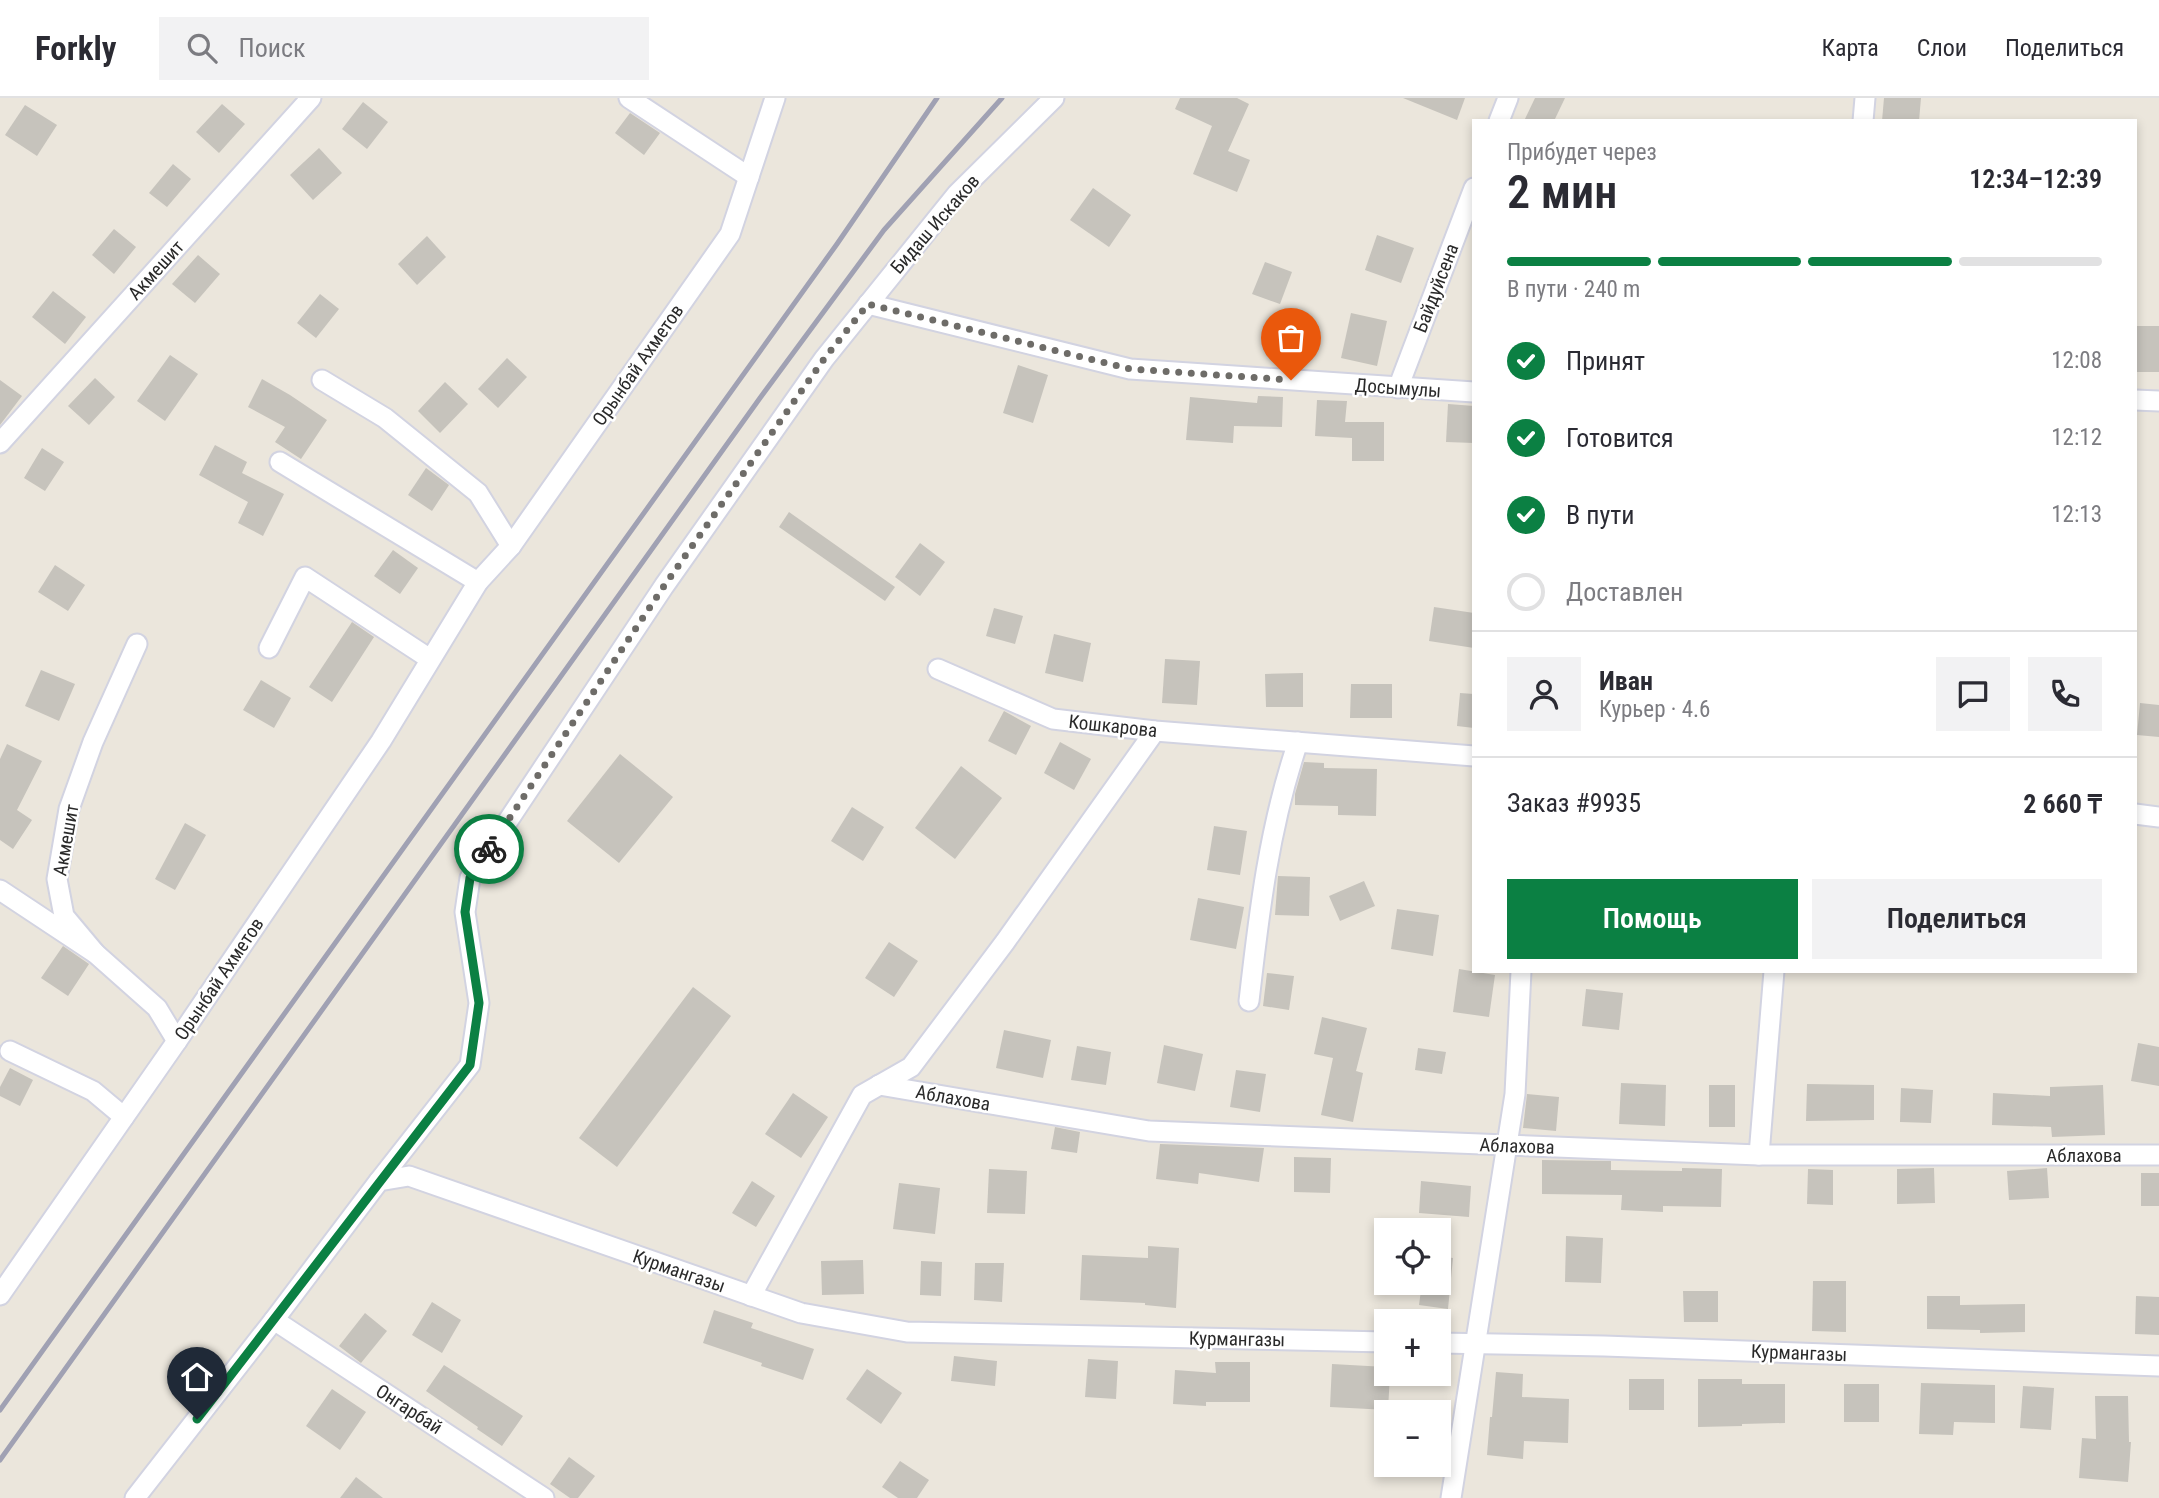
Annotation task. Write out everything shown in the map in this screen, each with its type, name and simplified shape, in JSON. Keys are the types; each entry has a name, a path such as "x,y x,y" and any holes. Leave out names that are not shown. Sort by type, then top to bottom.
{"street":[{"name":"Акмешит","path":"0,443 312,98"},
{"path":"629,98 748,177"},
{"name":"Орынбай Ахметов","path":"0,1295 381,741 478,582 511,545 730,234 775,98"},
{"name":"Бидаш Искаков","path":"379,1181 470,1065 479,1003 465,912 470,878 672,575 824,359 957,194 1054,98"},
{"path":"1500,119 1508,98"},
{"path":"1863,119 1865,98"},
{"name":"Байдуйсена","path":"1398,388 1472,193"},
{"name":"Досымулы","path":"868,304 1130,369 1472,392"},
{"path":"322,380 385,418 478,493 511,545"},
{"path":"2137,400 2159,401"},
{"path":"280,462 478,582"},
{"path":"269,648 305,577 430,659"},
{"name":"Акмешит","path":"95,953 64,916 57,879 69,809 93,742 137,644"},
{"name":"Кошкарова","path":"938,669 1052,719 1155,731 1472,756"},
{"path":"751,1296 862,1095 911,1067 1005,943 1155,731"},
{"path":"1249,1001 1261,899 1283,787 1298,743"},
{"path":"2137,814 2159,817"},
{"name":"Акмешит","path":"0,890 95,953 157,1007 177,1041"},
{"path":"1451,1498 1514,1094 1521,973"},
{"path":"1759,1155 1774,973"},
{"path":"10,1051 93,1091 124,1117"},
{"name":"Аблахова","path":"879,1085 1149,1131 1759,1155 2159,1154"},
{"name":"Курмангазы","path":"379,1181 409,1176 801,1314 907,1332 1374,1342"},
{"path":"135,1498 275,1320 379,1181"},
{"name":"Онгарбай","path":"275,1320 544,1498"},
{"name":"Курмангазы","path":"1451,1343 2159,1366"}],"building":[{"path":"1180,98 1237,98 1249,104 1228,151 1250,160 1237,192 1193,174 1212,126 1175,109"},
{"path":"1403,98 1465,98 1457,120"},
{"path":"1535,98 1565,98 1555,119 1525,119"},
{"path":"1884,98 1921,98 1919,119 1882,119"},
{"path":"363,102 388,122 367,149 342,129"},
{"path":"222,104 245,124 219,153 196,132"},
{"path":"25,105 57,125 37,156 5,135"},
{"path":"630,113 660,133 644,155 615,133"},
{"path":"319,148 342,173 313,200 290,175"},
{"path":"173,164 191,179 167,207 149,193"},
{"path":"1093,188 1131,215 1109,247 1070,220"},
{"path":"114,229 136,247 114,274 92,255"},
{"path":"1377,235 1414,248 1401,283 1365,270"},
{"path":"427,236 446,257 417,285 398,264"},
{"path":"198,255 220,274 195,303 172,284"},
{"path":"1265,262 1292,272 1280,304 1252,294"},
{"path":"53,291 86,317 65,344 32,317"},
{"path":"320,294 339,309 316,338 297,323"},
{"path":"1351,313 1387,321 1377,366 1341,358"},
{"path":"2137,326 2159,326 2159,372 2137,372"},
{"path":"170,355 198,374 165,421 137,401"},
{"path":"507,358 527,377 498,408 478,389"},
{"path":"1018,365 1048,375 1033,423 1003,413"},
{"path":"95,378 115,397 89,425 68,406"},
{"path":"262,379 327,420 301,459 275,442 285,427 248,407"},
{"path":"0,380 22,396 0,425"},
{"path":"445,382 468,404 440,433 418,411"},
{"path":"1258,396 1283,397 1282,427 1234,426 1233,443 1186,440 1190,397 1257,403"},
{"path":"1317,400 1347,401 1345,422 1384,422 1384,461 1352,461 1352,438 1315,436"},
{"path":"1448,404 1472,406 1472,443 1446,442"},
{"path":"215,445 247,462 242,473 284,494 263,536 238,523 248,502 199,475"},
{"path":"42,448 64,462 45,491 24,478"},
{"path":"426,468 449,485 432,511 408,495"},
{"path":"789,512 895,587 885,601 779,527"},
{"path":"920,543 945,562 920,596 895,577"},
{"path":"393,550 418,568 400,594 374,576"},
{"path":"55,565 85,585 68,611 38,592"},
{"path":"1434,607 1472,613 1472,648 1429,641"},
{"path":"994,608 1023,616 1015,644 986,636"},
{"path":"352,622 374,637 332,702 309,687"},
{"path":"1054,634 1091,643 1083,682 1045,673"},
{"path":"1165,659 1200,661 1197,705 1162,703"},
{"path":"41,670 75,684 59,721 25,706"},
{"path":"1303,673 1303,707 1266,707 1265,674"},
{"path":"261,680 291,698 274,728 243,710"},
{"path":"1351,684 1392,684 1392,718 1350,718"},
{"path":"1460,693 1472,694 1472,728 1457,726"},
{"path":"2140,703 2159,705 2159,737 2137,735"},
{"path":"1004,711 1031,726 1016,755 988,741"},
{"path":"1060,742 1091,759 1074,790 1044,773"},
{"path":"7,744 42,761 17,810 32,820 13,849 0,840 0,759"},
{"path":"620,754 673,797 619,863 567,821"},
{"path":"1304,762 1324,763 1324,768 1377,769 1376,816 1338,815 1338,806 1295,805 1295,794"},
{"path":"961,766 1002,798 955,859 915,828"},
{"path":"852,807 884,827 863,861 831,841"},
{"path":"185,823 206,835 175,890 155,879"},
{"path":"1214,826 1247,831 1240,875 1207,870"},
{"path":"1278,876 1310,877 1309,916 1275,915"},
{"path":"1364,881 1375,906 1340,921 1329,896"},
{"path":"1198,898 1244,907 1236,949 1190,940"},
{"path":"1397,909 1439,915 1433,956 1391,949"},
{"path":"889,942 918,961 894,997 865,978"},
{"path":"63,946 89,964 68,996 41,978"},
{"path":"1459,969 1495,975 1489,1017 1453,1012"},
{"path":"1267,973 1294,976 1289,1010 1263,1006"},
{"path":"693,987 731,1016 617,1167 579,1138"},
{"path":"1586,989 1623,993 1619,1030 1582,1026"},
{"path":"1322,1017 1367,1028 1356,1071 1363,1073 1353,1122 1321,1115 1333,1058 1314,1054"},
{"path":"1004,1030 1051,1040 1043,1078 996,1068"},
{"path":"2138,1043 2159,1047 2159,1086 2131,1081"},
{"path":"1164,1045 1203,1054 1195,1091 1157,1083"},
{"path":"1077,1046 1111,1052 1106,1085 1071,1080"},
{"path":"1418,1048 1446,1052 1442,1074 1415,1070"},
{"path":"10,1068 33,1080 20,1106 0,1096 0,1087"},
{"path":"1236,1070 1266,1074 1260,1112 1230,1107"},
{"path":"1621,1083 1666,1085 1665,1126 1619,1124"},
{"path":"1807,1084 1874,1085 1874,1120 1806,1121"},
{"path":"1709,1085 1735,1085 1735,1127 1709,1127"},
{"path":"2103,1085 2105,1135 2052,1137 2051,1127 1992,1125 1993,1093 2050,1096 2050,1087"},
{"path":"1901,1088 1933,1090 1931,1123 1900,1122"},
{"path":"793,1093 828,1117 801,1158 765,1134"},
{"path":"1527,1094 1559,1097 1556,1131 1523,1128"},
{"path":"1055,1127 1080,1132 1077,1153 1051,1149"},
{"path":"1160,1144 1264,1148 1259,1182 1199,1173 1198,1184 1156,1179"},
{"path":"1294,1157 1331,1158 1330,1193 1294,1192"},
{"path":"1542,1160 1611,1161 1611,1170 1722,1169 1721,1207 1663,1206 1663,1212 1621,1210 1622,1195 1542,1194"},
{"path":"1934,1168 1935,1203 1897,1204 1897,1169"},
{"path":"2047,1168 2049,1198 2009,1200 2007,1171"},
{"path":"989,1169 1027,1171 1025,1214 987,1213"},
{"path":"1808,1169 1833,1170 1833,1205 1807,1204"},
{"path":"2141,1173 2159,1173 2159,1206 2141,1206"},
{"path":"752,1181 775,1196 756,1227 732,1213"},
{"path":"1421,1181 1471,1186 1469,1217 1419,1213"},
{"path":"899,1183 940,1188 935,1234 893,1229"},
{"path":"1566,1236 1603,1238 1601,1283 1565,1282"},
{"path":"1148,1246 1179,1248 1176,1308 1145,1303 1080,1300 1082,1255 1148,1258"},
{"path":"863,1260 864,1294 822,1295 821,1261"},
{"path":"921,1261 942,1262 941,1296 920,1295"},
{"path":"975,1263 1004,1263 1002,1302 974,1300"},
{"path":"1813,1281 1846,1281 1846,1332 1812,1331"},
{"path":"1683,1291 1718,1291 1718,1322 1684,1322"},
{"path":"1420,1295 1449,1295 1448,1309 1419,1305"},
{"path":"1927,1296 1960,1296 1960,1305 2025,1304 2025,1332 1980,1333 1980,1330 1927,1329"},
{"path":"2136,1296 2159,1297 2159,1335 2135,1334"},
{"path":"432,1302 461,1320 442,1353 412,1335"},
{"path":"714,1310 753,1323 751,1328 814,1349 803,1380 703,1343"},
{"path":"365,1313 387,1331 361,1363 339,1346"},
{"path":"954,1356 997,1361 995,1386 951,1381"},
{"path":"1088,1359 1118,1361 1116,1399 1085,1397"},
{"path":"1215,1362 1250,1362 1250,1402 1206,1402 1206,1406 1173,1404 1175,1370 1216,1373"},
{"path":"1332,1364 1374,1366 1374,1386 1389,1386 1389,1400 1374,1400 1374,1409 1330,1407"},
{"path":"444,1365 523,1416 502,1446 426,1391"},
{"path":"867,1369 902,1393 881,1424 846,1399"},
{"path":"1496,1372 1523,1374 1522,1397 1569,1399 1568,1443 1524,1441 1523,1459 1487,1455"},
{"path":"1629,1379 1664,1379 1664,1410 1629,1410"},
{"path":"1698,1379 1742,1379 1742,1384 1785,1384 1785,1423 1698,1427"},
{"path":"1921,1383 1995,1385 1995,1423 1954,1422 1953,1435 1919,1434"},
{"path":"1844,1384 1879,1384 1879,1422 1844,1422"},
{"path":"2023,1386 2054,1388 2051,1430 2020,1428"},
{"path":"332,1389 366,1412 340,1450 306,1426"},
{"path":"2095,1396 2128,1396 2131,1442 2128,1482 2079,1478 2082,1438 2096,1439"},
{"path":"569,1457 595,1476 578,1498 570,1498 550,1484"},
{"path":"900,1461 929,1480 917,1498 898,1498 882,1487"},
{"path":"356,1477 383,1498 340,1498"}],"railway":[{"path":"0,1410 837,244 937,98"},
{"path":"0,1460 760,398 884,230 1002,98"}],"way so far":[{"path":"489,849 664,586 824,359 868,304 1130,369 1291,380"}],"route":[{"path":"197,1419 470,1065 479,1003 465,912 470,878 489,849"}]}
